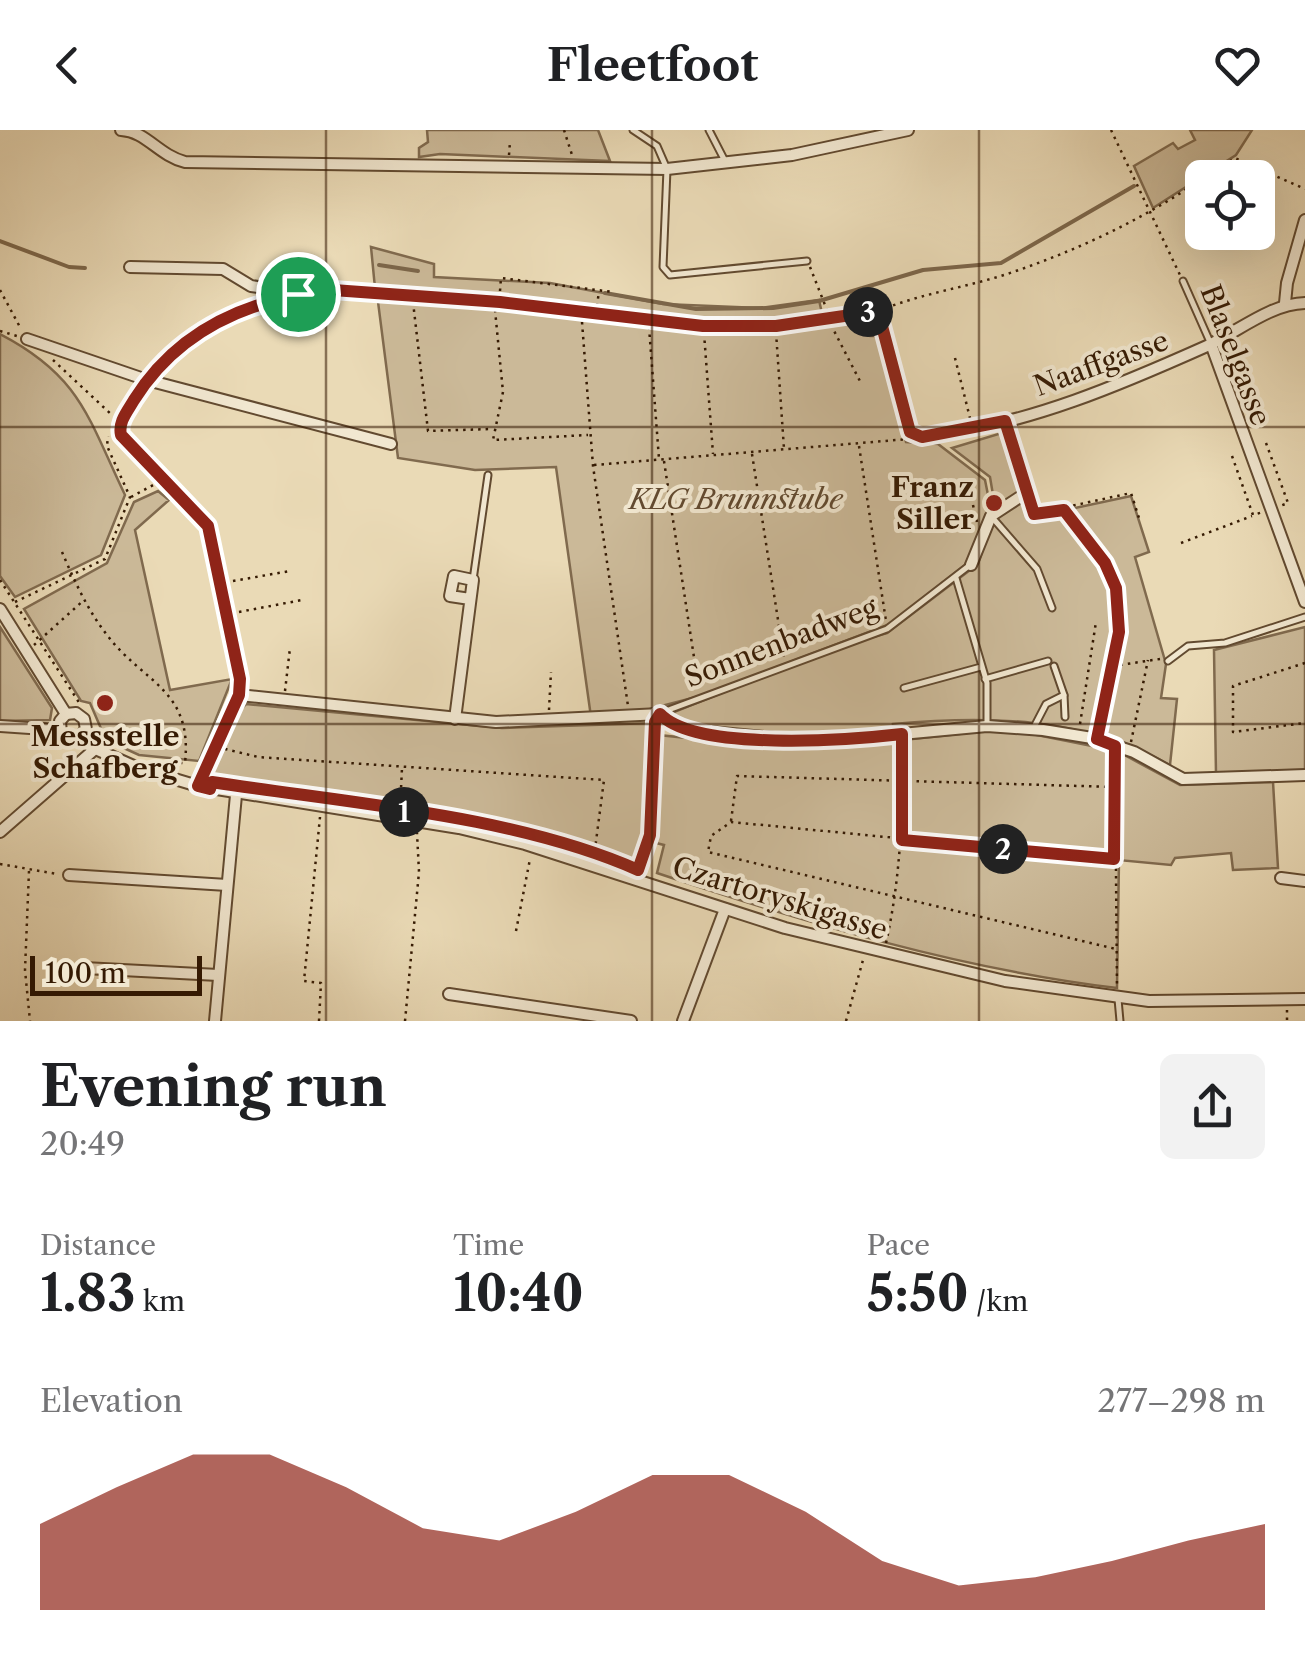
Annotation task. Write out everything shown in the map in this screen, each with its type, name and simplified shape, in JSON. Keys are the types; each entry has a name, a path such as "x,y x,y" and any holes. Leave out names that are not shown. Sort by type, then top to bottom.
{"street":[{"path":"120,130 136,130 164,156 185,162 667,169 726,163 850,136 908,130"},
{"path":"1285,303 1286,283 1305,220"},
{"path":"130,267 223,269 251,286 298,294"},
{"path":"198,786 239,695 240,679 222,584 208,526 121,435 120,424 147,380 183,340 222,318 298,294"},
{"name":"Naaffgasse","path":"935,435 1005,421 1121,383 1211,344 1285,303 1305,303"},
{"path":"27,339 147,380 391,444"},
{"name":"Blaselgasse","path":"1211,344 1305,602"},
{"path":"1005,421 1026,493"},
{"name":"Sonnenbadweg","path":"971,565 991,516 1026,493"},
{"path":"454,719 473,580 454,576 450,596 470,599"},
{"path":"0,610 66,714 84,719 80,737 68,739 60,730 0,726"},
{"path":"239,695 454,719 548,722 660,714 680,729 816,742 987,726 1097,739 1129,750 1183,779 1305,775"},
{"path":"60,730 66,714"},
{"name":"Czartoryskigasse","path":"80,737 95,749 198,786 509,840 592,862 725,909 866,949 1038,988 1118,999 1210,1003 1305,999"},
{"path":"0,832 95,749"},
{"path":"214,1021 236,795"},
{"path":"69,875 227,885"},
{"path":"1281,878 1305,881"},
{"path":"683,1021 725,909"},
{"path":"84,968 218,975"},
{"path":"449,994 631,1021"}],"lane":[{"path":"633,130 657,146 667,169 663,267 670,275 807,261"},
{"path":"709,130 726,163"},
{"name":"Blaselgasse","path":"1183,281 1211,344"},
{"path":"298,294 333,290 497,302 703,326 776,326 878,311 912,435"},
{"name":"Naaffgasse","path":"912,435 935,435"},
{"path":"473,580 488,475"},
{"path":"991,516 1037,569 1052,608"},
{"name":"Sonnenbadweg","path":"660,714 887,629 971,565"},
{"path":"956,576 985,678 987,726"},
{"path":"1168,661 1188,646 1225,642 1305,617"},
{"path":"985,678 1051,663 1064,695 1066,717"},
{"path":"904,688 981,666"},
{"path":"1032,730 1046,704 1064,695"},
{"path":"1118,999 1120,1021"}],"path":[{"path":"564,130 577,168"},
{"name":"Blaselgasse","path":"1111,130 1183,281"},
{"path":"509,168 510,142"},
{"path":"1275,176 1305,190"},
{"path":"878,311 1006,274 1151,214 1185,191"},
{"path":"807,261 824,304"},
{"path":"590,435 493,440 503,392 497,302 500,278 613,292"},
{"path":"0,290 27,339"},
{"path":"596,313 599,291"},
{"path":"413,296 428,430 493,429"},
{"path":"582,311 592,466 629,718"},
{"path":"648,320 661,460 700,699"},
{"path":"829,320 862,386"},
{"path":"703,326 713,456"},
{"path":"776,326 784,451"},
{"path":"0,331 27,339"},
{"path":"955,358 973,429"},
{"path":"52,360 120,424 108,438 108,446 130,498"},
{"path":"592,466 906,442 912,435"},
{"path":"859,445 887,629"},
{"path":"752,454 786,664"},
{"path":"0,610 105,559 130,498 162,480"},
{"path":"1026,493 1034,514 1132,493 1139,518"},
{"path":"973,504 983,531"},
{"path":"1064,510 1105,563 1116,588 1119,632 1097,739"},
{"path":"1181,543 1253,516"},
{"path":"62,552 106,635 176,704 186,736 185,763 155,762"},
{"path":"222,584 290,570"},
{"path":"0,580 82,707 90,711"},
{"path":"26,652 85,598"},
{"path":"228,614 302,600"},
{"path":"1079,736 1096,622"},
{"path":"284,703 290,648"},
{"path":"1129,750 1148,660"},
{"path":"1112,666 1168,661"},
{"path":"1305,664 1233,686 1233,732 1305,723"},
{"path":"548,722 551,672"},
{"path":"538,836 595,852 638,870 650,835 655,722 660,714"},
{"path":"886,945 897,897 902,840 902,734"},
{"path":"214,746 258,757 604,780 595,852"},
{"path":"1115,746 1118,999"},
{"path":"385,809 400,812 402,766"},
{"path":"731,822 737,776 1114,787"},
{"path":"318,1021 321,983 304,981 320,816"},
{"path":"1114,859 731,822 711,836 708,852 1116,949"},
{"path":"404,1021 419,872 417,831"},
{"path":"516,931 532,852"},
{"path":"0,864 69,875"},
{"path":"29,871 25,970 30,1021"},
{"path":"846,1021 866,949"},
{"path":"1287,1009 1287,1021"}],"green space":[{"path":"427,130 598,130 610,161 440,154 419,157 419,148 428,142"},
{"path":"1190,130 1252,130 1236,155 1228,160 1185,160 1185,188 1153,208 1134,166 1173,143 1178,149 1195,140"},
{"path":"371,247 434,264 434,277 550,283 663,304 760,308 819,300 823,318 720,325 375,288"},
{"name":"KLG Brunnstube","path":"377,294 733,331 859,323 870,336 879,336 906,442 938,444 985,480 991,510 965,565 890,624 700,696 627,715 591,717 556,467 475,470 398,458"},
{"path":"0,334 48,366 79,401 125,495 101,555 15,597 0,576"},
{"path":"1005,432 1022,490 995,507 990,477 952,448"},
{"path":"158,491 169,500 135,530 170,690 232,679 199,761 139,755 106,740 90,703 81,701 24,609 107,563 134,502"},
{"path":"1131,496 1149,552 1135,557 1166,664 1161,698 1177,699 1170,765 1104,737 1035,723 929,721 893,724 894,728 747,733 692,725 674,717 674,712 837,647 887,633 978,564 993,519 1027,498 1033,517"},
{"path":"0,627 52,708 50,720 0,721"},
{"path":"1305,627 1305,772 1216,774 1214,650"},
{"path":"246,704 502,728 653,723 648,835 636,867 512,827 211,778 223,739"},
{"path":"987,731 1032,734 1117,751 1180,785 1273,782 1278,868 1233,870 1231,853 1175,858 1171,865 1119,860 1117,988 1000,969 884,942 657,873 664,845 652,842 658,735 774,747 838,747"}],"waterway":[{"path":"605,293 696,309 773,308 819,301 923,270 1001,263 1134,186"},
{"path":"0,241 69,267 85,268"},
{"path":"379,265 418,271"}],"place":[{"name":"Franz Siller","path":"994,503"},
{"name":"Messstelle Schafberg","path":"105,703"}],"route":[{"path":"333,290 382,292 745,328 878,311 910,432 922,437 1005,421 1034,514 1064,510 1112,575 1119,632 1097,739 1115,746 1114,859 902,840 902,734 816,742 737,736 680,729 660,714 655,722 650,835 638,870 595,852 511,830 212,782 210,789 198,786 239,695 240,679 212,539 208,526 118,430 147,380 183,340 222,318 298,294 333,290"}]}
